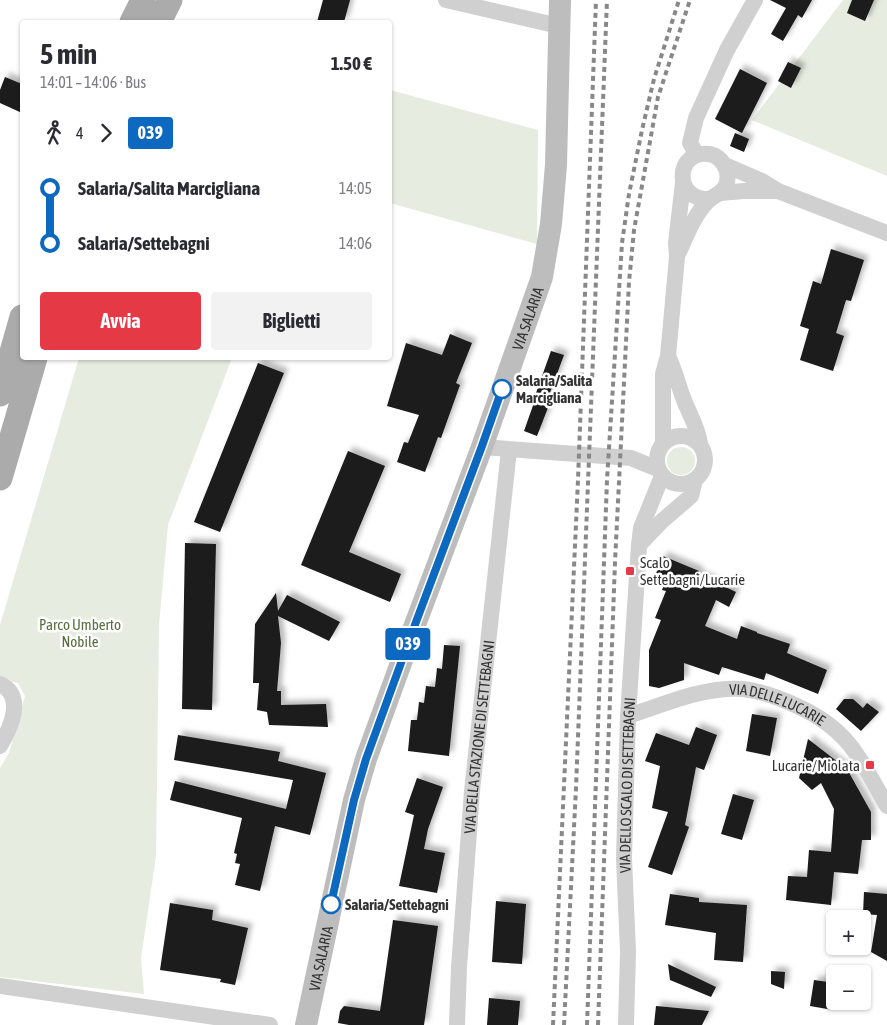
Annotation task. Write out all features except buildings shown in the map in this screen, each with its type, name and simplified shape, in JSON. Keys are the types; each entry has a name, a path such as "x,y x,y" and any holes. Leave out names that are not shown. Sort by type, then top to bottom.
{"main road":[{"path":"133,20 143,0"},
{"path":"160,20 170,0"},
{"path":"0,394 20,324"},
{"path":"0,478 34,360"}],"street":[{"path":"446,0 560,26"},
{"name":"VIA SALARIA","path":"306,1025 352,810 366,759 482,446 538,289 547,254 556,165 560,0"},
{"path":"697,155 690,142 696,118 727,50 755,0"},
{"path":"661,446 663,374 668,356 677,257 676,244 683,183 682,174 684,166 697,155 712,155 720,159 725,165 728,180 695,219 677,257"},
{"path":"725,165 762,181 778,191 887,233"},
{"path":"683,183 687,191 693,196 702,199 744,191 778,191"},
{"path":"482,446 508,450 631,458 660,472 674,483 681,484 695,480 701,474 706,459 700,444 698,430 684,402 674,368 668,356"},
{"path":"660,472 657,455 661,446 669,438 686,436 700,444"},
{"path":"631,458 661,446"},
{"name":"VIA DELLA STAZIONE DI SETTEBAGNI","path":"457,1025 458,967 472,791 508,450"},
{"name":"VIA DELLO SCALO DI SETTEBAGNI","path":"626,1025 628,952 624,858 628,716 641,528 660,472"},
{"path":"639,545 662,521 691,496 695,480"},
{"path":"0,684 8,689 12,695 14,708 10,726 0,746"},
{"name":"VIA DELLE LUCARIE","path":"628,716 684,698 717,691 742,689 786,700 806,710 840,734 850,745 887,806"},
{"path":"0,986 270,1025"}],"green space":[{"path":"843,0 887,0 887,176 752,120"},
{"path":"392,91 538,130 537,244 392,204"},
{"name":"Parco Umberto Nobile","path":"78,360 231,360 168,525 159,625 156,856 141,958 144,994 0,977 0,768 9,753 25,696 18,683 0,679 0,625"},
{"path":"681,447 691,451 695,461 691,471 681,475 671,471 667,461 671,451"}],"railway":[{"path":"553,1025 578,480 596,0"},
{"path":"564,1025 576,788 607,0"},
{"path":"587,1025 607,480 622,243 629,194 642,130 654,79 679,0"},
{"path":"598,1025 615,562 629,282 634,230 658,97 690,0"}],"bus line":[{"name":"039","path":"331,904 354,800 366,759 502,389"}],"place":[{"name":"Salaria/Salita Marcigliana","path":"502,389"},
{"name":"Scalo Settebagni/Lucarie","path":"630,571"},
{"name":"Lucarie/Miolata","path":"870,765"},
{"name":"Salaria/Settebagni","path":"331,904"}]}
